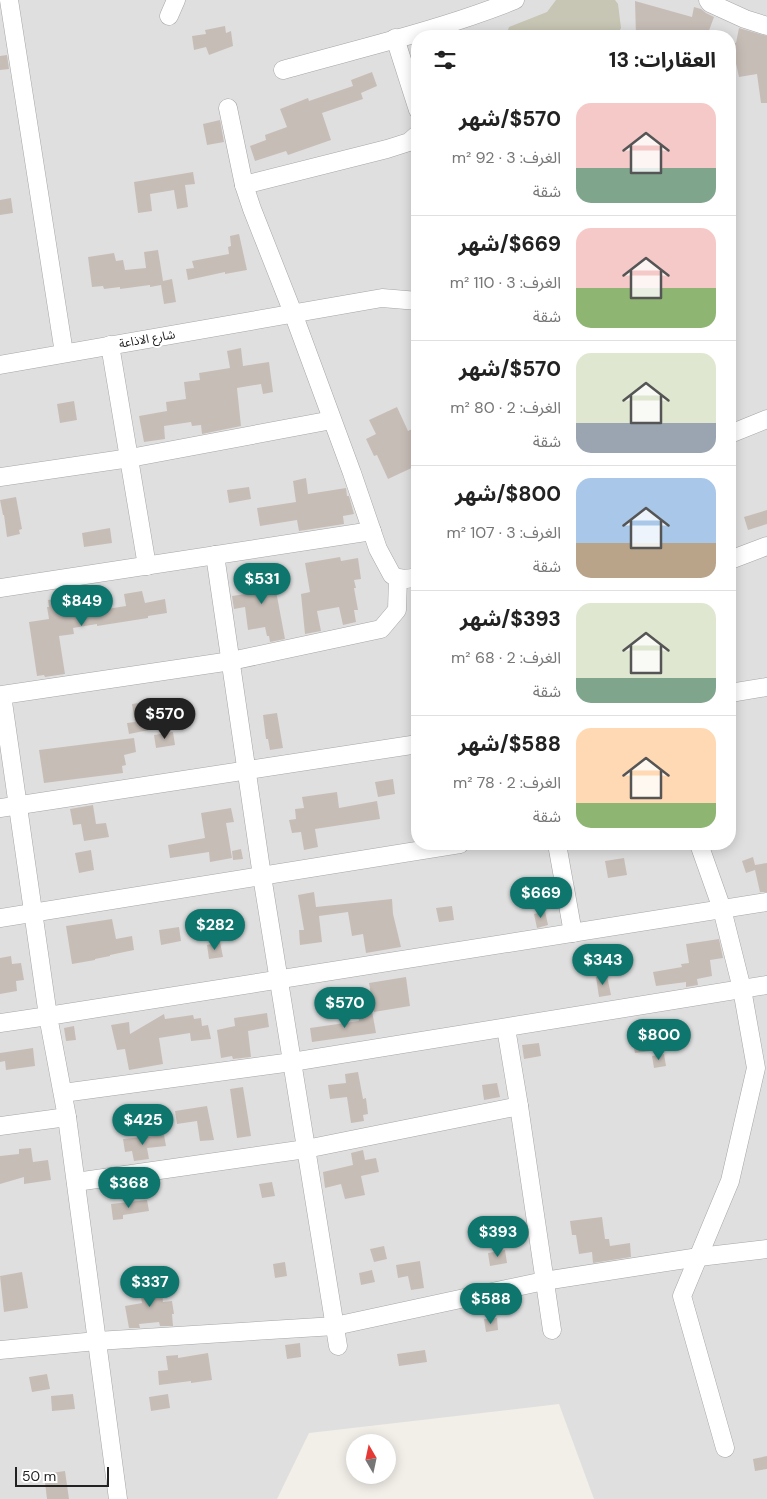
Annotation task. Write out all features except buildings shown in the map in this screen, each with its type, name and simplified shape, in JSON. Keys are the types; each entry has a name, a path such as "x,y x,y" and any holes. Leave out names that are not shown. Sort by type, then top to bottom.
{"street":[{"path":"9,0 64,353"},
{"path":"169,16 176,0"},
{"path":"423,30 485,12 515,0"},
{"path":"708,0 710,4 767,26"},
{"path":"283,70 411,33"},
{"path":"395,38 411,88"},
{"path":"228,108 244,185 252,209 294,313 378,549 388,570 392,574 398,578 411,578"},
{"path":"244,185 388,149 411,140"},
{"name":"شارع الاذاعة","path":"0,365 382,298 411,300"},
{"path":"110,345 147,566"},
{"path":"736,432 767,419"},
{"path":"0,477 130,458 332,420"},
{"path":"0,588 372,531"},
{"path":"736,558 767,546"},
{"path":"215,555 262,876 338,1346"},
{"path":"118,1499 67,1117 48,1016 1,689 231,661 381,629 397,610 398,578"},
{"path":"736,692 767,687"},
{"path":"0,808 411,745"},
{"path":"0,918 423,850"},
{"path":"558,850 573,933"},
{"path":"701,850 722,909 742,989 756,1068 730,1181 682,1296 725,1448"},
{"path":"0,1022 279,980 767,902"},
{"path":"63,1093 292,1062 767,985"},
{"path":"506,1028 552,1330"},
{"path":"76,1182 306,1149 519,1106"},
{"path":"0,1126 67,1117"},
{"path":"0,1350 97,1341 335,1326 544,1281 767,1248"}],"shaded area":[{"path":"0,0 767,0 767,1499 594,1499 559,1404 309,1433 277,1499 0,1499"},
{"path":"556,0 615,0 618,4 621,28 620,30 508,30 509,27 547,12"}]}
